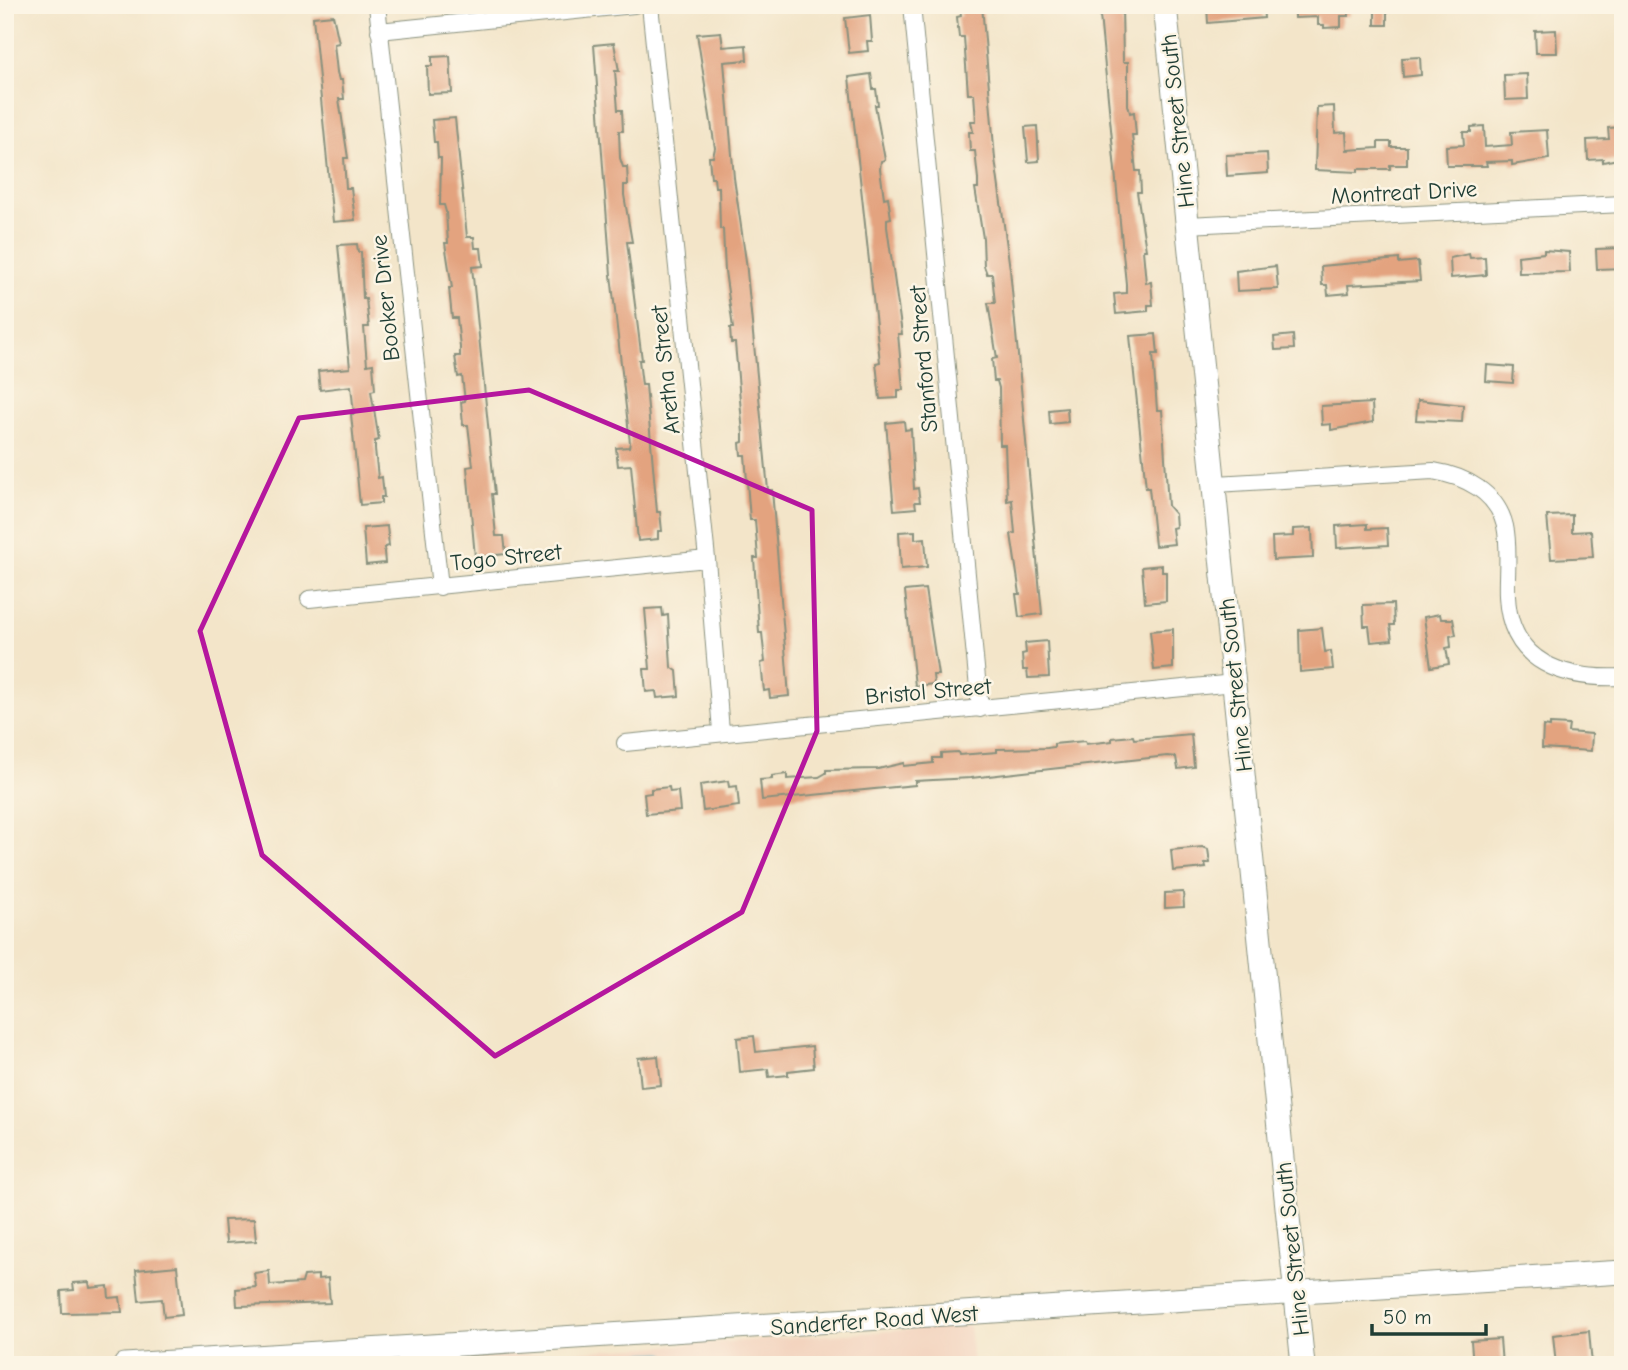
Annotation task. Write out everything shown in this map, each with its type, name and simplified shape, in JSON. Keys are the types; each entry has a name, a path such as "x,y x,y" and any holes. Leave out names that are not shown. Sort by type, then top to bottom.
{"street":[{"name":"Booker Drive","path":"377,5 440,587"},
{"path":"379,31 634,5"},
{"name":"Aretha Street","path":"650,5 707,559 721,732"},
{"name":"Stanford Street","path":"912,5 981,709"},
{"name":"Hine Street South","path":"1165,5 1216,484 1303,1365"},
{"name":"Montreat Drive","path":"1187,225 1623,204"},
{"path":"1216,484 1433,471 1470,481 1485,493 1505,525 1511,618 1528,651 1558,671 1595,678 1623,677"},
{"name":"Togo Street","path":"309,599 707,559"},
{"name":"Bristol Street","path":"625,743 1234,683"},
{"name":"Sanderfer Road West","path":"125,1365 1623,1272"}],"highlighted area":[{"path":"529,390 812,510 817,731 742,912 495,1056 262,855 200,631 299,418"}],"shaded area":[{"path":"969,1326 973,1365 376,1365"}],"building":[{"path":"982,5 995,159 1010,269 1042,614 1019,617 1016,594 1020,594 1011,534 1015,533 1012,500 1007,501 1005,445 1000,445 999,388 997,381 994,381 992,359 997,358 988,303 995,303 992,274 987,274 984,266 983,238 975,188 978,188 978,179 975,151 970,151 969,132 973,132 971,121 976,121 974,94 968,94 964,37 959,37 957,17 961,16 960,6"},
{"path":"1099,5 1122,5 1123,62 1128,62 1128,105 1130,113 1134,112 1136,135 1132,135 1136,171 1140,171 1141,192 1137,192 1146,250 1143,250 1146,283 1151,282 1153,305 1148,305 1148,311 1116,314 1114,294 1126,293 1126,284"},
{"path":"1207,5 1263,5 1264,18 1208,23"},
{"path":"1295,5 1348,5 1349,16 1341,16 1341,27 1324,28 1324,25 1318,25 1318,17 1295,18"},
{"path":"1375,5 1387,5 1387,25 1375,25"},
{"path":"333,15 339,43 334,44 337,72 339,80 342,80 344,99 339,99 348,158 344,158 346,188 351,188 355,220 333,222 313,17"},
{"path":"870,15 872,41 867,41 868,51 849,53 845,18"},
{"path":"1556,30 1557,53 1536,53 1535,31"},
{"path":"721,32 723,47 746,45 747,60 724,62 768,490 772,490 789,696 770,698 769,690 764,691 761,663 765,662 762,633 759,633 754,558 758,558 755,520 750,520 745,455 741,455 740,443 743,442 743,434 735,343 731,343 730,328 733,328 725,271 723,229 720,229 719,187 715,187 714,178 711,178 709,157 713,157 715,148 697,34"},
{"path":"614,43 619,71 615,71 618,110 622,110 623,131 619,131 620,158 623,167 627,167 628,185 624,185 624,195 632,242 627,242 642,360 639,360 642,385 646,385 657,512 660,512 662,531 658,531 658,539 638,541 631,465 618,466 616,448 629,447 630,443 611,275 594,45"},
{"path":"450,56 452,93 428,94 427,66 432,66 432,57"},
{"path":"1420,57 1421,75 1403,77 1402,58"},
{"path":"871,74 873,89 876,89 878,105 875,105 885,160 881,161 880,169 884,198 888,197 891,218 887,219 887,227 902,334 898,334 903,390 898,390 898,398 880,399 876,363 880,362 849,77"},
{"path":"1527,74 1528,99 1505,100 1504,75"},
{"path":"1334,106 1335,133 1346,132 1347,150 1378,148 1378,142 1391,142 1391,147 1407,147 1407,165 1390,165 1390,169 1358,169 1358,172 1315,170 1317,107"},
{"path":"455,118 467,237 474,237 475,248 481,248 483,266 472,267 495,494 492,494 496,536 504,536 506,554 475,557 467,467 473,466 468,425 463,425 461,402 465,401 462,376 458,377 455,356 460,356 460,347 457,318 452,318 449,288 452,288 445,243 448,243 446,212 444,205 440,205 441,158 438,158 437,142 434,142 432,120"},
{"path":"1037,126 1039,161 1028,162 1025,127"},
{"path":"1484,126 1485,147 1512,145 1511,132 1547,130 1549,159 1512,165 1512,161 1486,162 1487,166 1447,166 1446,146 1464,145 1463,132 1471,132 1471,127"},
{"path":"1623,127 1623,158 1603,162 1603,159 1588,160 1587,140 1609,139 1608,128"},
{"path":"1267,153 1268,173 1227,176 1226,155"},
{"path":"357,244 358,252 361,252 363,299 366,299 369,327 364,327 367,365 373,364 375,390 371,391 379,440 375,441 378,478 382,477 384,497 381,497 381,503 360,505 351,414 354,414 351,386 320,390 318,371 350,368 338,245"},
{"path":"1623,248 1623,268 1597,269 1596,249"},
{"path":"1544,250 1569,252 1570,272 1519,273 1518,256 1544,253"},
{"path":"1469,254 1470,258 1485,257 1486,275 1451,278 1450,258"},
{"path":"1399,259 1399,263 1418,261 1420,281 1348,285 1349,293 1328,295 1327,285 1322,285 1321,266"},
{"path":"1276,266 1278,289 1237,291 1236,271"},
{"path":"1156,334 1158,354 1153,354 1157,410 1162,410 1168,506 1175,514 1176,527 1172,528 1174,544 1155,546 1130,336"},
{"path":"1293,335 1294,349 1275,350 1274,337"},
{"path":"1487,365 1514,367 1513,383 1486,381"},
{"path":"1418,400 1463,405 1462,422 1416,420"},
{"path":"1372,403 1373,422 1331,430 1331,424 1322,425 1321,406"},
{"path":"1067,408 1068,422 1050,424 1049,410"},
{"path":"904,421 905,430 911,429 914,489 918,488 920,502 915,502 916,508 894,510 886,423"},
{"path":"1572,515 1572,532 1591,531 1593,557 1551,559 1547,516"},
{"path":"1367,524 1367,529 1387,528 1388,545 1337,548 1336,526"},
{"path":"387,526 389,546 385,547 385,563 366,565 363,528"},
{"path":"1312,528 1313,558 1273,560 1272,537 1293,536 1293,529"},
{"path":"915,531 915,539 925,538 927,567 901,569 899,532"},
{"path":"1162,565 1162,572 1166,572 1166,601 1145,603 1142,567"},
{"path":"925,589 938,675 933,675 934,684 915,686 905,591"},
{"path":"1393,604 1394,625 1390,625 1392,640 1371,642 1369,626 1364,626 1363,605"},
{"path":"662,608 663,616 668,615 671,667 677,671 679,696 657,698 656,691 646,692 644,669 650,669 645,609"},
{"path":"1440,614 1441,619 1453,619 1456,635 1450,636 1451,647 1446,648 1449,664 1431,667 1424,617"},
{"path":"1322,628 1325,652 1331,651 1333,669 1300,672 1299,630"},
{"path":"1173,629 1173,668 1154,670 1150,631"},
{"path":"1047,641 1049,677 1028,678 1027,670 1023,670 1022,654 1026,653 1025,643"},
{"path":"1550,724 1569,725 1568,732 1592,734 1591,751 1542,748 1543,726 1550,727"},
{"path":"1191,734 1194,767 1178,769 1176,757 1167,756 971,778 915,781 915,785 762,800 760,780 772,779 772,776 787,774 787,779 819,777 826,773 826,770 878,769 904,763 904,766 933,763 933,758 941,758 941,753 958,752 959,755 997,752 997,749 1047,748 1054,747 1054,744 1085,741 1086,744 1133,736 1134,739"},
{"path":"728,781 729,787 737,786 739,806 703,811 700,785"},
{"path":"669,787 670,792 678,791 680,811 646,814 644,794 651,793 651,789"},
{"path":"1203,847 1208,849 1210,863 1205,864 1206,868 1173,871 1171,850"},
{"path":"1183,892 1184,907 1165,908 1165,893"},
{"path":"754,1036 756,1052 812,1046 814,1068 788,1071 788,1075 769,1077 768,1069 740,1072 737,1038"},
{"path":"658,1056 661,1085 641,1087 638,1058"},
{"path":"254,1219 256,1241 226,1243 224,1220"},
{"path":"177,1266 182,1315 164,1317 162,1299 139,1301 136,1270"},
{"path":"269,1271 270,1285 302,1283 304,1276 318,1275 318,1279 328,1278 330,1303 237,1306 236,1289 256,1287 254,1273"},
{"path":"89,1282 90,1288 108,1286 109,1298 120,1297 122,1312 62,1313 61,1291 74,1290 73,1283"},
{"path":"1589,1331 1592,1365 1556,1365 1553,1335"},
{"path":"1500,1339 1502,1365 1473,1365 1471,1341"}],"waterway":[{"path":"479,1365 661,1354 678,1365"}]}
